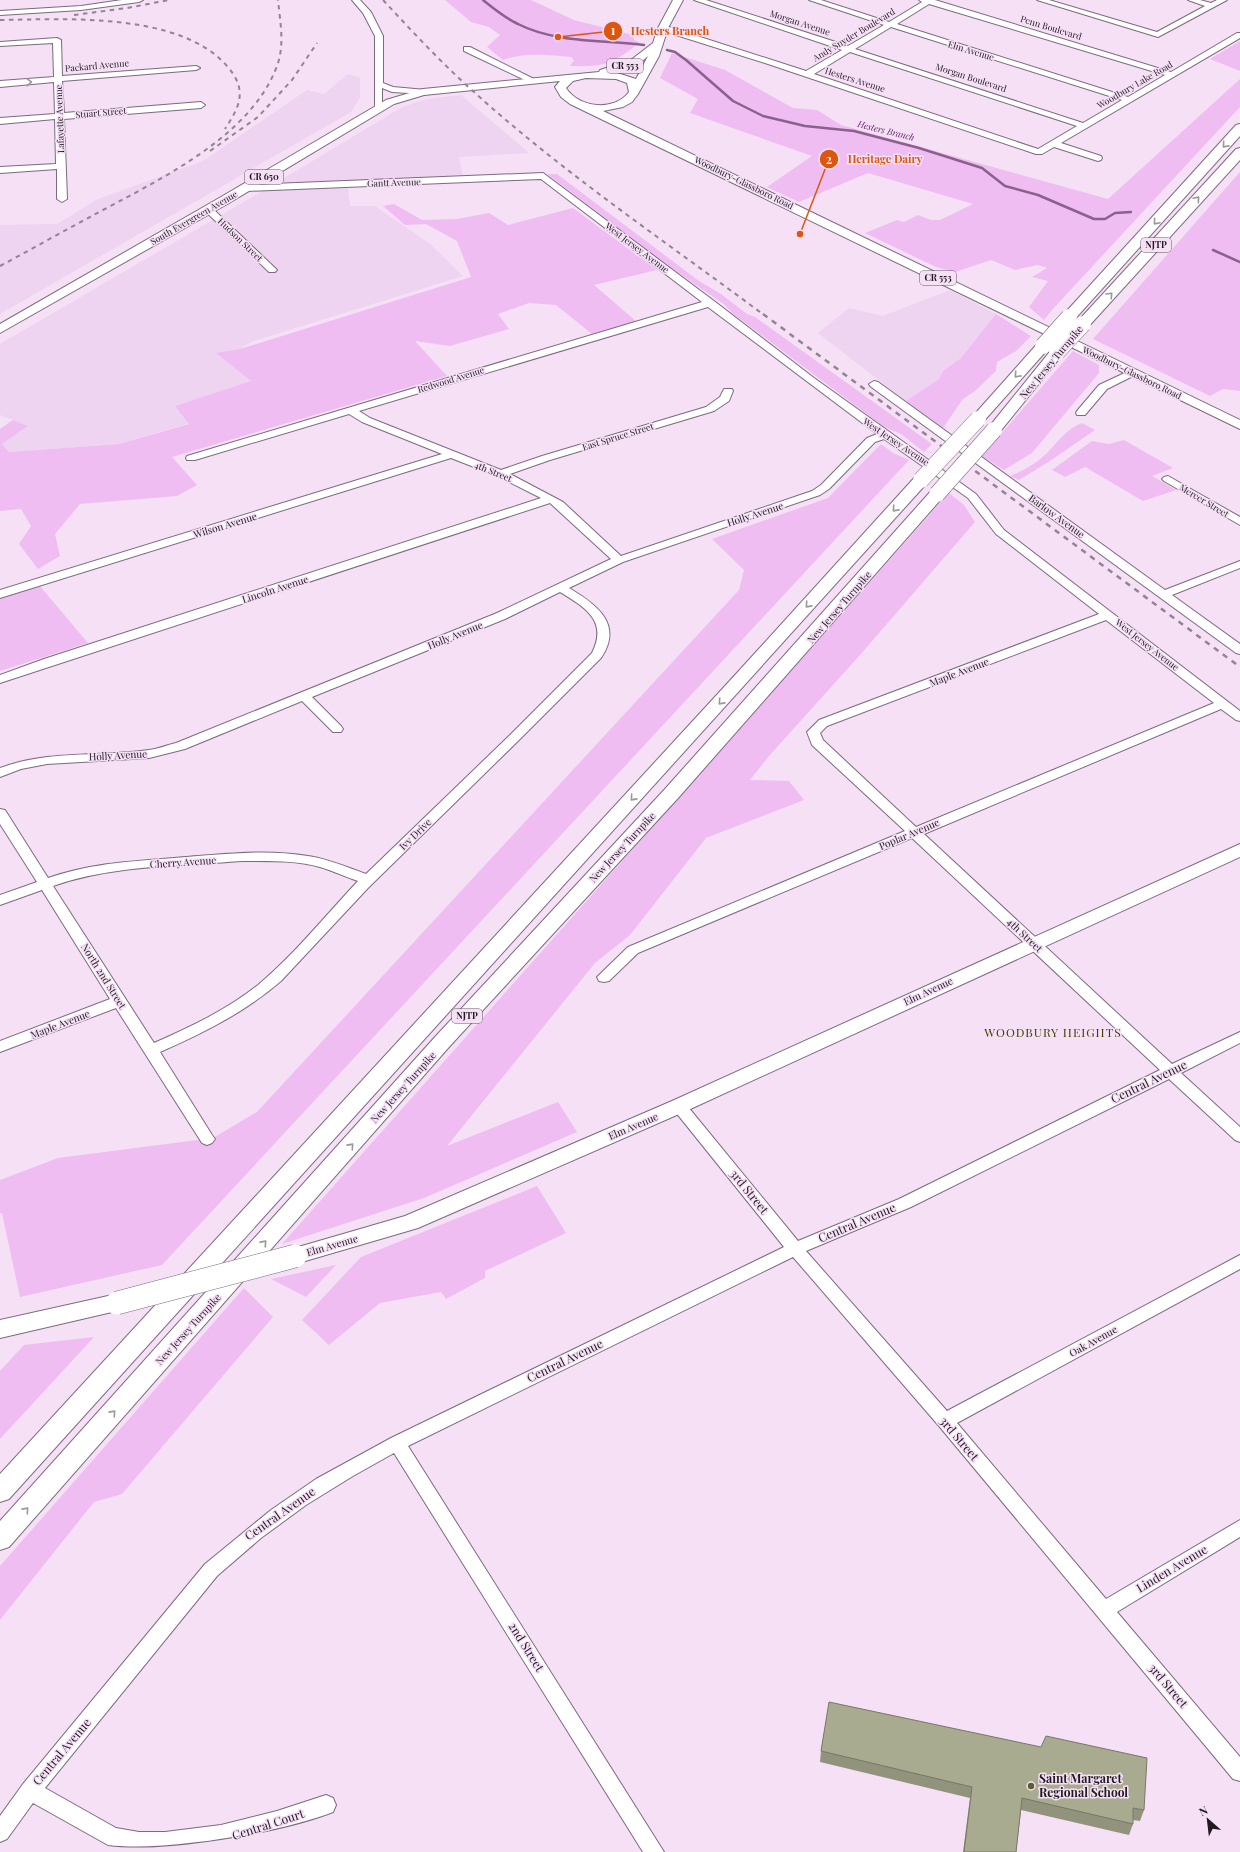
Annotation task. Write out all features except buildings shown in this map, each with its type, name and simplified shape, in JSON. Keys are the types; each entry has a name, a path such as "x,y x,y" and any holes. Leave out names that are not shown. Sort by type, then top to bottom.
{"highway":[{"name":"New Jersey Turnpike","path":"0,1491 716,707 1240,128"},
{"name":"New Jersey Turnpike","path":"0,1539 442,1042 672,793 994,430 1057,352 1240,152"}],"main road":[{"name":"South Evergreen Avenue","path":"633,95 654,56 663,28 678,0"},
{"name":"South Evergreen Avenue","path":"0,329 209,210 378,107 398,98 423,92 582,76 619,69 635,62 648,53 658,42"},
{"path":"571,99 562,92 560,87 565,80 582,76 607,75 626,78 632,81 633,95 626,103 612,107 596,108 582,105"},
{"name":"South Evergreen Avenue","path":"504,83 537,86 571,99 582,105"},
{"name":"Woodbury-Glassboro Road","path":"633,95 626,113 626,118 637,131"},
{"name":"Woodbury-Glassboro Road","path":"582,105 1240,425"},
{"name":"Elm Avenue","path":"0,1329 117,1303 295,1256 411,1222 679,1106 1034,942 1240,850"}],"street":[{"path":"0,13 81,8 139,0"},
{"path":"356,0 368,12 379,36 378,107"},
{"name":"Morgan Avenue","path":"698,0 850,50"},
{"name":"Elm Avenue","path":"813,0 1129,100"},
{"path":"1041,0 1158,35 1223,0"},
{"path":"1192,0 1212,6"},
{"name":"Andy Snyder Boulevard","path":"807,74 850,50 928,1"},
{"name":"Penn Boulevard","path":"928,1 1173,75"},
{"name":"Hesters Avenue","path":"663,28 807,74 1040,152"},
{"name":"Woodbury Lake Road","path":"1040,152 1240,35"},
{"name":"Lafayette Avenue","path":"0,44 57,40 62,198"},
{"path":"467,49 532,80"},
{"name":"Morgan Boulevard","path":"850,50 1085,126"},
{"name":"Packard Avenue","path":"0,84 196,68"},
{"path":"378,84 392,89 423,92"},
{"name":"Stuart Street","path":"0,121 201,105"},
{"path":"1055,144 1098,158"},
{"path":"0,170 61,166"},
{"name":"Gantt Avenue","path":"246,188 543,176"},
{"name":"West Jersey Avenue","path":"543,176 810,380 885,435 913,452 972,496 1000,532 1240,717"},
{"name":"Hudson Street","path":"209,210 272,270"},
{"name":"Redwood Avenue","path":"191,458 711,303"},
{"path":"1081,413 1103,387 1131,373"},
{"name":"Barlow Avenue","path":"874,384 1165,594 1240,650"},
{"name":"East Spruce Street","path":"501,474 546,458 710,409 725,398 728,391"},
{"name":"4th Street","path":"350,410 366,420 450,455 501,474 551,499 559,504 619,560"},
{"name":"Holly Avenue","path":"0,773 18,766 47,760 149,754 180,746 501,616 619,560 816,493 825,487 871,440 885,435"},
{"name":"Wilson Avenue","path":"0,594 450,455"},
{"name":"Mercer Street","path":"1168,479 1240,522"},
{"name":"Lincoln Avenue","path":"0,679 48,662 551,499"},
{"path":"1165,594 1240,564"},
{"name":"Ivy Drive","path":"151,1050 196,1030 246,1000 275,977 368,880 526,728 596,656 604,642 604,633 601,620 594,609 561,588"},
{"name":"Maple Avenue","path":"813,732 823,723 1108,614"},
{"path":"304,696 337,729"},
{"name":"Poplar Avenue","path":"604,977 633,950 1222,704"},
{"name":"4th Street","path":"813,732 817,742 1034,942 1240,1136"},
{"name":"North 2nd Street","path":"0,813 208,1139"},
{"name":"Cherry Avenue","path":"0,900 77,872 112,867 260,856 292,858 322,863 368,880"},
{"name":"Maple Avenue","path":"0,1047 119,1001"},
{"name":"Central Avenue","path":"0,1832 30,1791 211,1570 241,1542 278,1513 309,1492 398,1443 795,1248 905,1203 1240,1037"},
{"name":"3rd Street","path":"679,1106 795,1248 945,1421 1240,1772"},
{"name":"Oak Avenue","path":"945,1421 1240,1261"},
{"name":"2nd Street","path":"398,1443 654,1852"},
{"name":"Linden Avenue","path":"1104,1610 1240,1528"},
{"name":"Central Court","path":"30,1791 116,1838 149,1847 200,1844 256,1831 326,1805"}],"shaded area":[{"path":"445,0 531,0 574,20 633,35 634,40 640,42 615,60 600,65 570,66 574,60 571,57 536,55 511,57 503,60 487,47 500,35 489,27 471,22"},
{"path":"1240,41 1240,71 1210,59"},
{"path":"672,53 725,70 793,108 817,110 841,125 1108,199 1240,79 1240,107 1044,320 1029,307 1048,281 1032,277 1047,268 1038,265 1015,270 991,260 955,272 936,267 865,233 897,220 904,222 918,215 931,220 940,220 973,204 868,173 799,202 767,187 812,156 690,113 698,99 660,78"},
{"path":"348,74 360,78 360,98 351,112 0,314 0,225 57,224 98,199 203,161 307,90 324,94"},
{"path":"461,95 529,153 459,157 464,180 348,186 350,206 375,206 430,244 463,276 251,342 240,349 217,353 251,381 176,406 190,423 119,444 9,452 2,444 28,426 0,415 0,344 271,186 402,107 427,99"},
{"path":"1240,172 1240,391 1223,389 1210,396 1093,339"},
{"path":"547,174 557,174 699,281 721,294 747,314 755,317 932,444 924,452 901,434 884,427 732,313 725,305 663,262"},
{"path":"394,204 422,220 457,219 489,213 508,225 573,208 657,270 594,285 637,322 592,334 556,305 529,303 498,314 509,329 450,346 415,341 447,376 172,457 197,485 177,496 80,504 55,534 60,556 38,569 19,544 31,526 21,509 0,511 0,429 13,420 28,426 2,444 9,452 119,444 189,424 175,406 251,381 216,353 240,349 471,277 457,241 426,224 405,225 383,206"},
{"path":"950,290 996,314 961,358 943,371 939,379 906,401 818,333 849,308 883,316"},
{"path":"996,314 1031,336 1016,351 997,362 996,371 975,391 963,399 943,428 906,401 939,379 943,371 961,358"},
{"path":"1073,351 1099,365 1099,373 1032,453 1004,470 982,456"},
{"path":"1082,423 1095,430 1019,480 1010,476 1039,460 1067,432"},
{"path":"1124,440 1173,468 1152,476 1176,490 1143,501 1085,467 1065,477 1052,470 1092,441 1109,444"},
{"path":"881,444 893,453 909,460 162,1265 20,1297 2,1213 0,1213 0,1180 58,1158 213,1138 257,1112 739,590 744,570 712,539 828,498"},
{"path":"949,493 964,505 975,522 860,655 769,756 750,780 789,781 804,800 706,838 630,935 595,963 447,1146 558,1102 577,1132 424,1198 282,1244"},
{"path":"39,585 88,643 0,671 0,597"},
{"path":"537,1186 566,1233 485,1271 485,1278 446,1299 441,1292 380,1303 329,1345 302,1320 361,1257"},
{"path":"336,1265 306,1297 271,1279"},
{"path":"244,1288 273,1317 122,1494 94,1502 0,1620 0,1566"},
{"path":"94,1337 0,1439 0,1371 24,1345"}],"waterway":[{"name":"Hesters Branch","path":"483,0 513,22 548,35 580,40 644,45"},
{"name":"Hesters Branch","path":"667,50 675,52 686,60 733,101 763,116 805,126 854,131 919,148 982,168 1005,186 1038,195 1094,219 1105,219 1115,213 1131,212"},
{"name":"Hesters Branch","path":"1213,250 1240,262"}],"railway":[{"path":"74,15 127,8 169,0"},
{"path":"0,266 170,173 223,137 245,115 264,92 277,66 281,50 278,0"},
{"path":"383,0 422,42 498,114 610,202 764,315"},
{"path":"0,20 56,19 120,22 152,27 181,36 206,48 227,66 234,75 240,90 240,98 235,113 225,129"},
{"path":"210,151 258,117 292,80 317,43"},
{"path":"763,314 1240,667"}],"place":[{"name":"Hesters Branch","path":"558,37"},
{"name":"Heritage Dairy","path":"800,234"},
{"name":"Saint Margaret Regional School","path":"1031,1786"}],"district":[{"name":"WOODBURY HEIGHTS","path":"1053,1033"}]}
